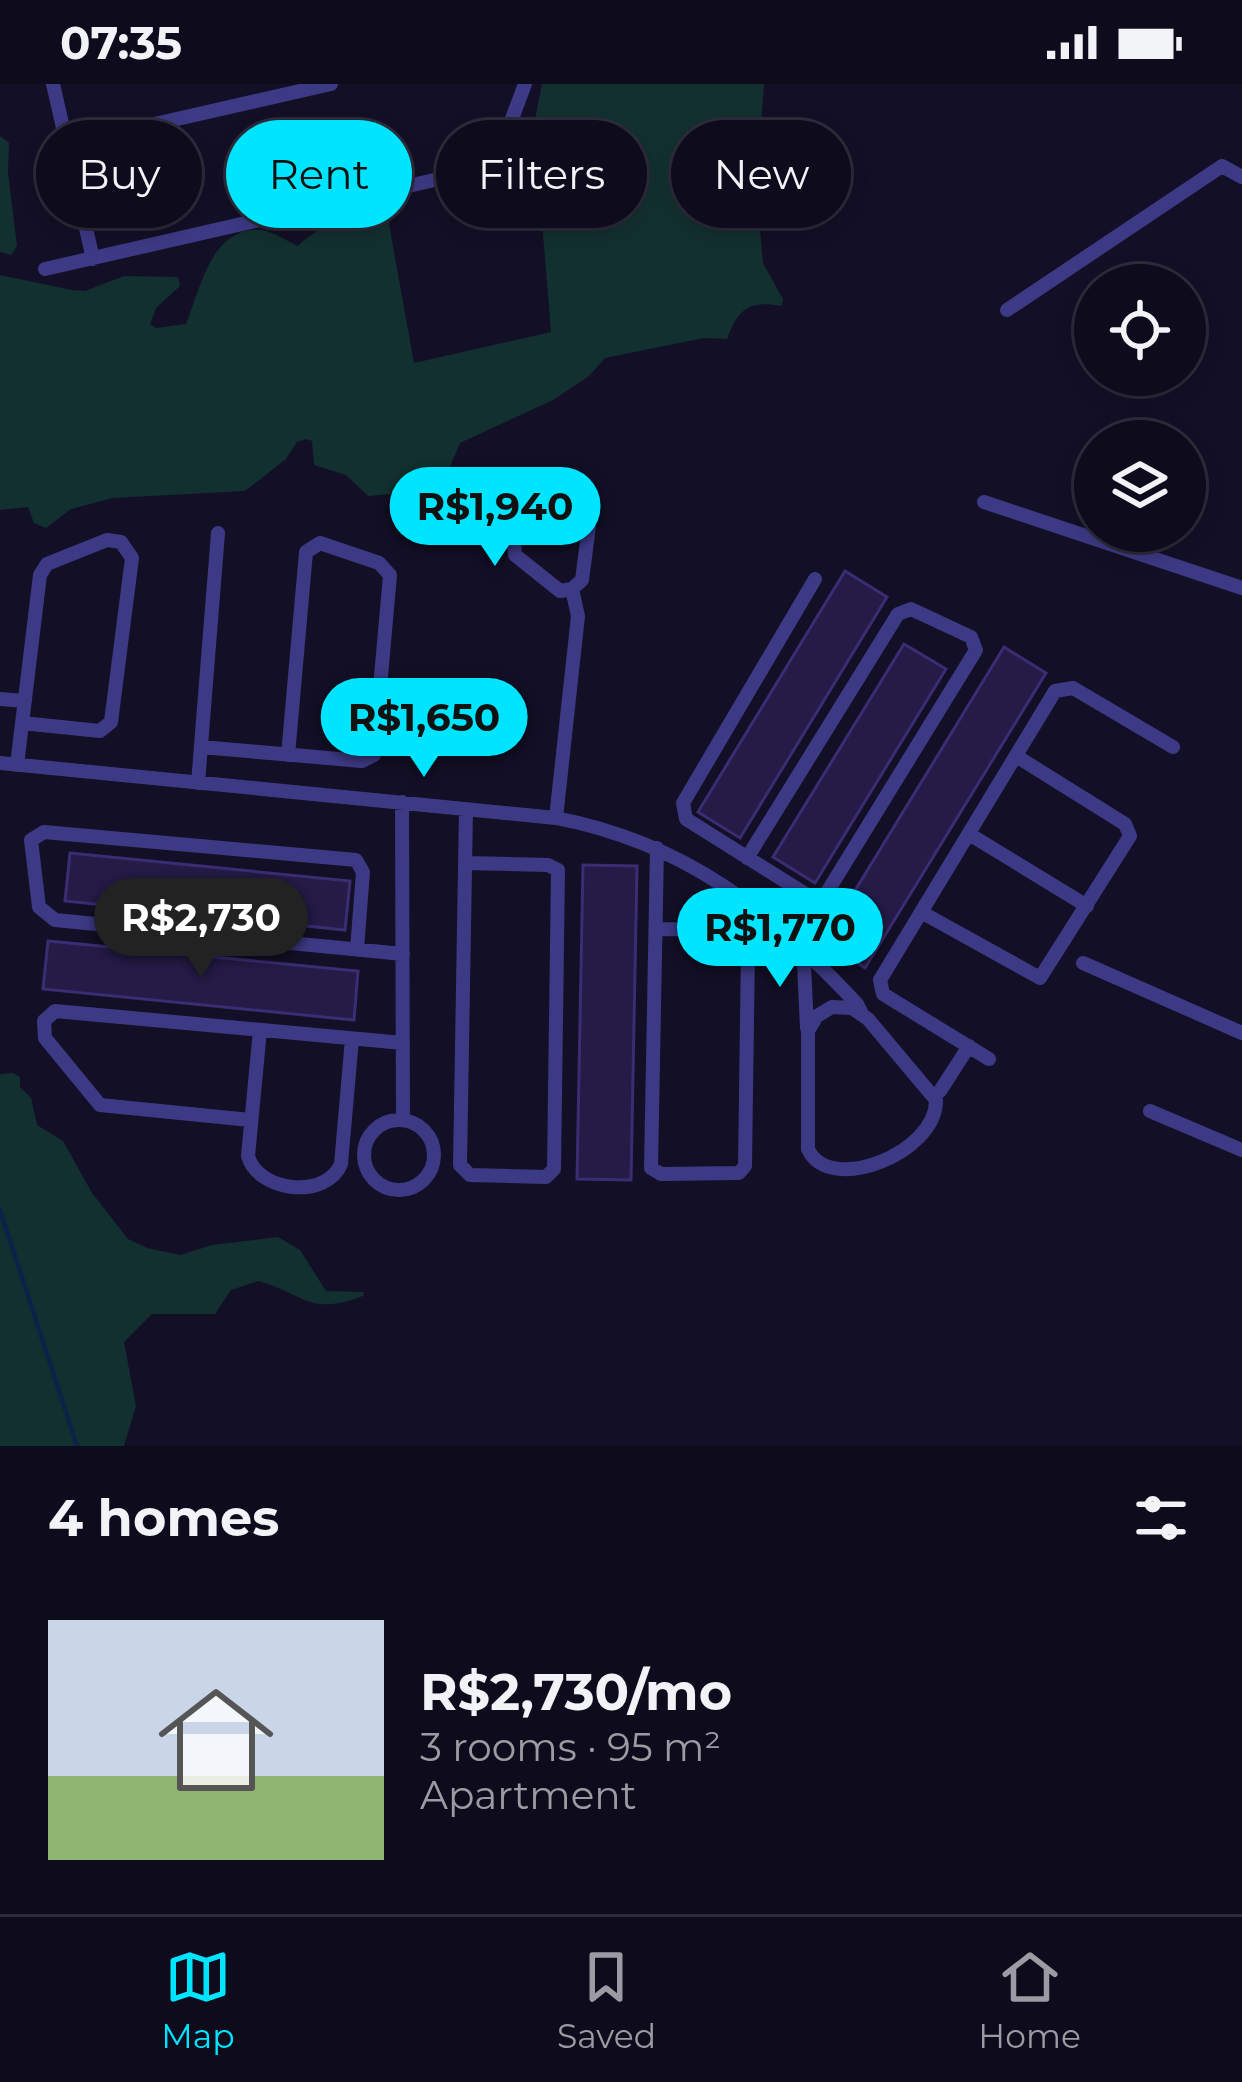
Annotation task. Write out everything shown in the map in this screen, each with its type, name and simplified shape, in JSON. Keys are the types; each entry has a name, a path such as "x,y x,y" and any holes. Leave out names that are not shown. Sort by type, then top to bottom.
{"street":[{"path":"53,84 61,120"},
{"path":"173,120 331,84"},
{"path":"45,269 478,170 511,124 525,84"},
{"path":"1007,310 1222,166 1242,177"},
{"path":"86,228 93,259"},
{"path":"984,502 1242,588"},
{"path":"567,506 585,514 589,526 584,574 572,589 554,589 515,555 513,547 522,526 567,506"},
{"path":"198,783 218,532"},
{"path":"17,765 22,723 43,568 107,540 121,542 132,557 111,722 100,731 22,723"},
{"path":"201,747 362,761 375,752 390,575 380,563 320,543 306,552 288,754"},
{"path":"815,579 685,795 686,819 820,903"},
{"path":"556,818 578,616 572,589"},
{"path":"747,858 901,611 911,609 971,637 976,650 792,941"},
{"path":"989,1059 879,988 921,912 1055,691 1066,686 1173,747"},
{"path":"0,699 25,701"},
{"path":"921,912 1038,979 1130,836 1130,829 1016,756"},
{"path":"0,763 556,818 657,848 726,885 804,947 934,1095 934,1116 898,1156 876,1166 821,1165 808,1149 805,969 792,941"},
{"path":"402,802 403,1120"},
{"path":"465,863 548,865 558,870 554,1169 546,1177 470,1175 460,1165 465,863 466,809"},
{"path":"357,950 363,872 356,860 44,832 30,844 40,908 55,920 357,950 403,954"},
{"path":"969,834 1087,906"},
{"path":"656,929 726,929 741,936 748,948 745,1166 739,1173 661,1174 651,1168 657,848"},
{"path":"1083,963 1242,1034"},
{"path":"808,1031 817,1016 832,1007 860,1012"},
{"path":"250,1120 100,1105 45,1039 42,1025 56,1011 403,1043"},
{"path":"260,1030 248,1156 260,1177 271,1183 314,1186 332,1179 340,1164 352,1039"},
{"path":"934,1095 969,1046"},
{"path":"1150,1111 1242,1150"},
{"path":"403,1120 425,1132 434,1155 430,1172 419,1184 395,1190 379,1184 368,1172 365,1147 379,1126 403,1120"}],"green space":[{"path":"542,84 764,84 761,120 671,120 671,228 759,228 763,263 783,299 782,306 761,304 746,309 727,339 704,338 605,358 589,376 553,400 460,443 440,490 368,496 346,475 314,465 312,441 306,439 245,491 113,498 71,509 46,528 34,523 28,507 0,510 0,275 85,291 124,276 178,277 180,286 156,308 150,324 156,328 186,324 210,262 231,238 245,231 262,230 298,246 324,228 390,228 414,363 551,332 542,228 647,228 647,120 535,120"},
{"path":"0,136 9,143 17,246 11,255 0,252"},
{"path":"13,1073 31,1098 37,1125 63,1141 92,1193 128,1239 180,1255 212,1245 278,1237 300,1250 326,1291 364,1292 363,1296 318,1304 258,1281 231,1290 215,1314 152,1314 124,1342 136,1406 124,1446 0,1446 0,1074"}],"building":[{"path":"845,571 887,597 740,838 698,812"},
{"path":"904,644 946,669 815,883 773,857"},
{"path":"1004,647 1046,673 865,968 850,958 866,931 840,915"},
{"path":"70,853 350,881 345,930 65,901"},
{"path":"583,865 637,866 631,1180 577,1179"},
{"path":"48,941 358,971 354,1020 43,989"}],"waterway":[{"path":"0,1210 77,1446"}]}
